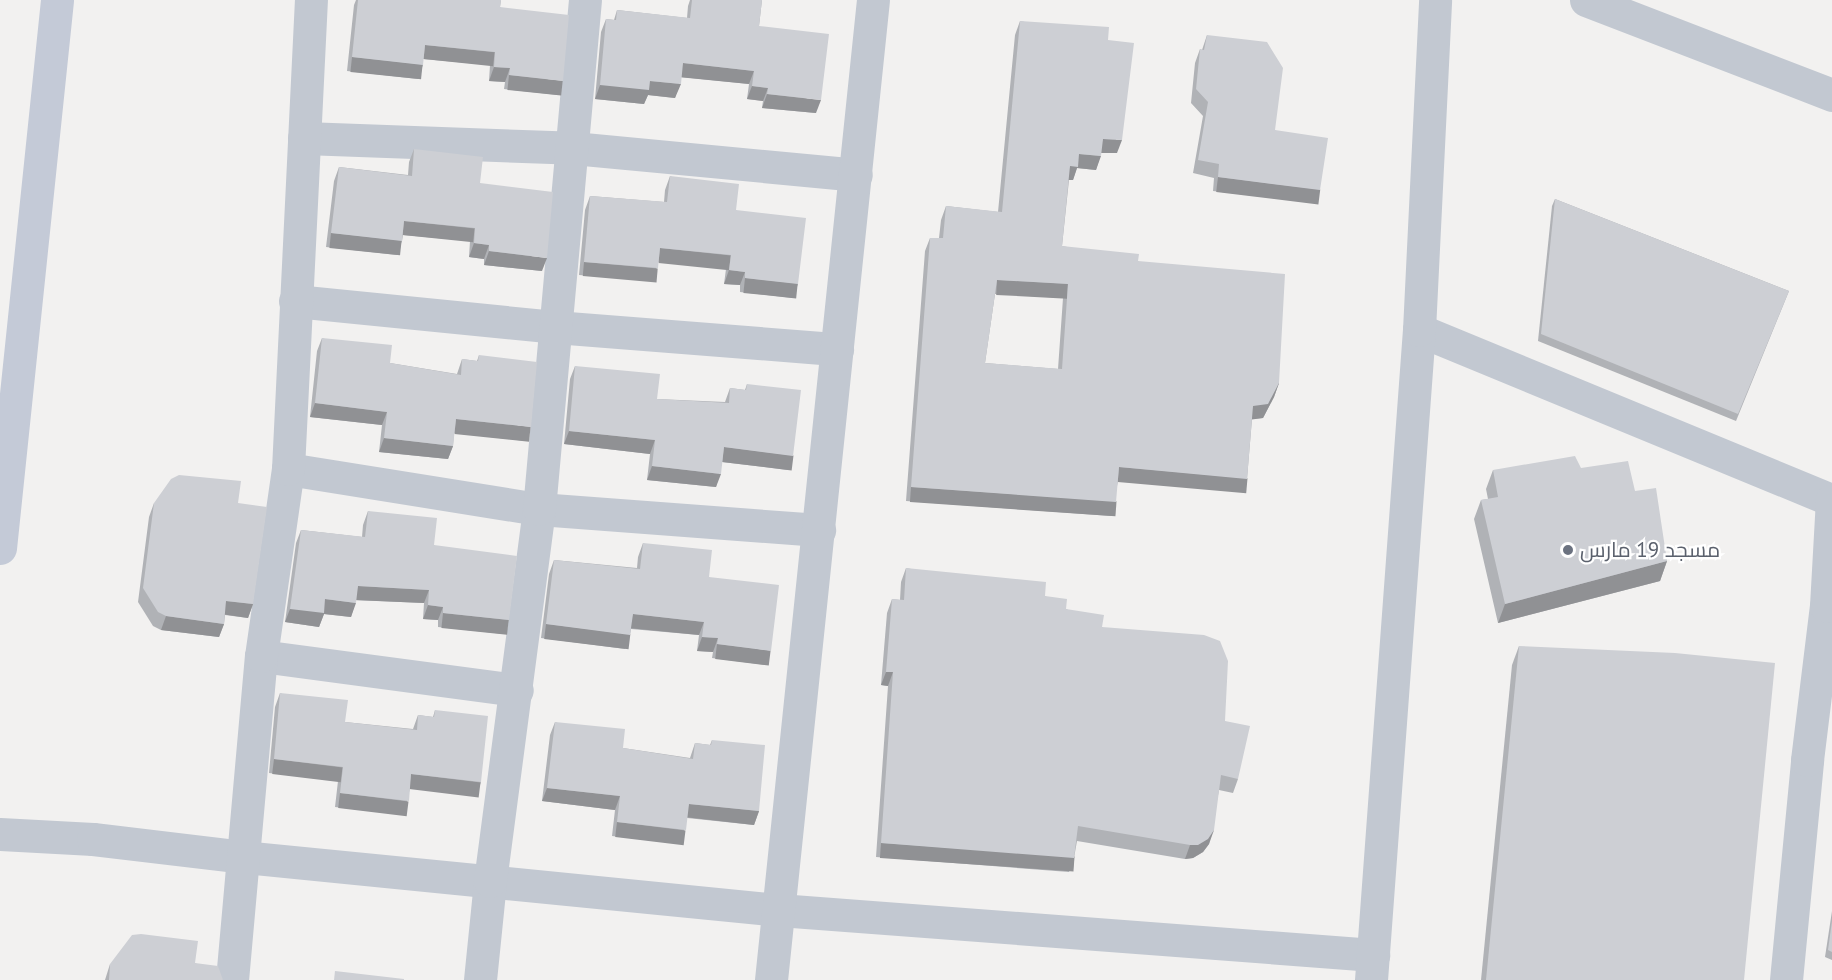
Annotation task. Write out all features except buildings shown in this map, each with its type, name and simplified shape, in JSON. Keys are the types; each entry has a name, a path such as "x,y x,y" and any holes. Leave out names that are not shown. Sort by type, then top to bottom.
{"main road":[{"path":"0,548 57,0"}],"street":[{"path":"232,980 261,656 288,468 311,0"},
{"path":"480,980 490,881 517,690 539,509 585,0"},
{"path":"771,980 873,0"},
{"path":"0,834 93,839 243,857 1372,967 1419,330 1435,0"},
{"path":"1586,0 1832,95"},
{"path":"304,138 573,148 856,175"},
{"path":"295,301 555,327 837,349"},
{"path":"1419,330 1832,500 1826,606 1807,760 1786,980"},
{"path":"288,468 539,509 819,530"},
{"path":"261,656 517,690"}],"place":[{"name":"مسجد 19 مارس","path":"1568,550"}]}
